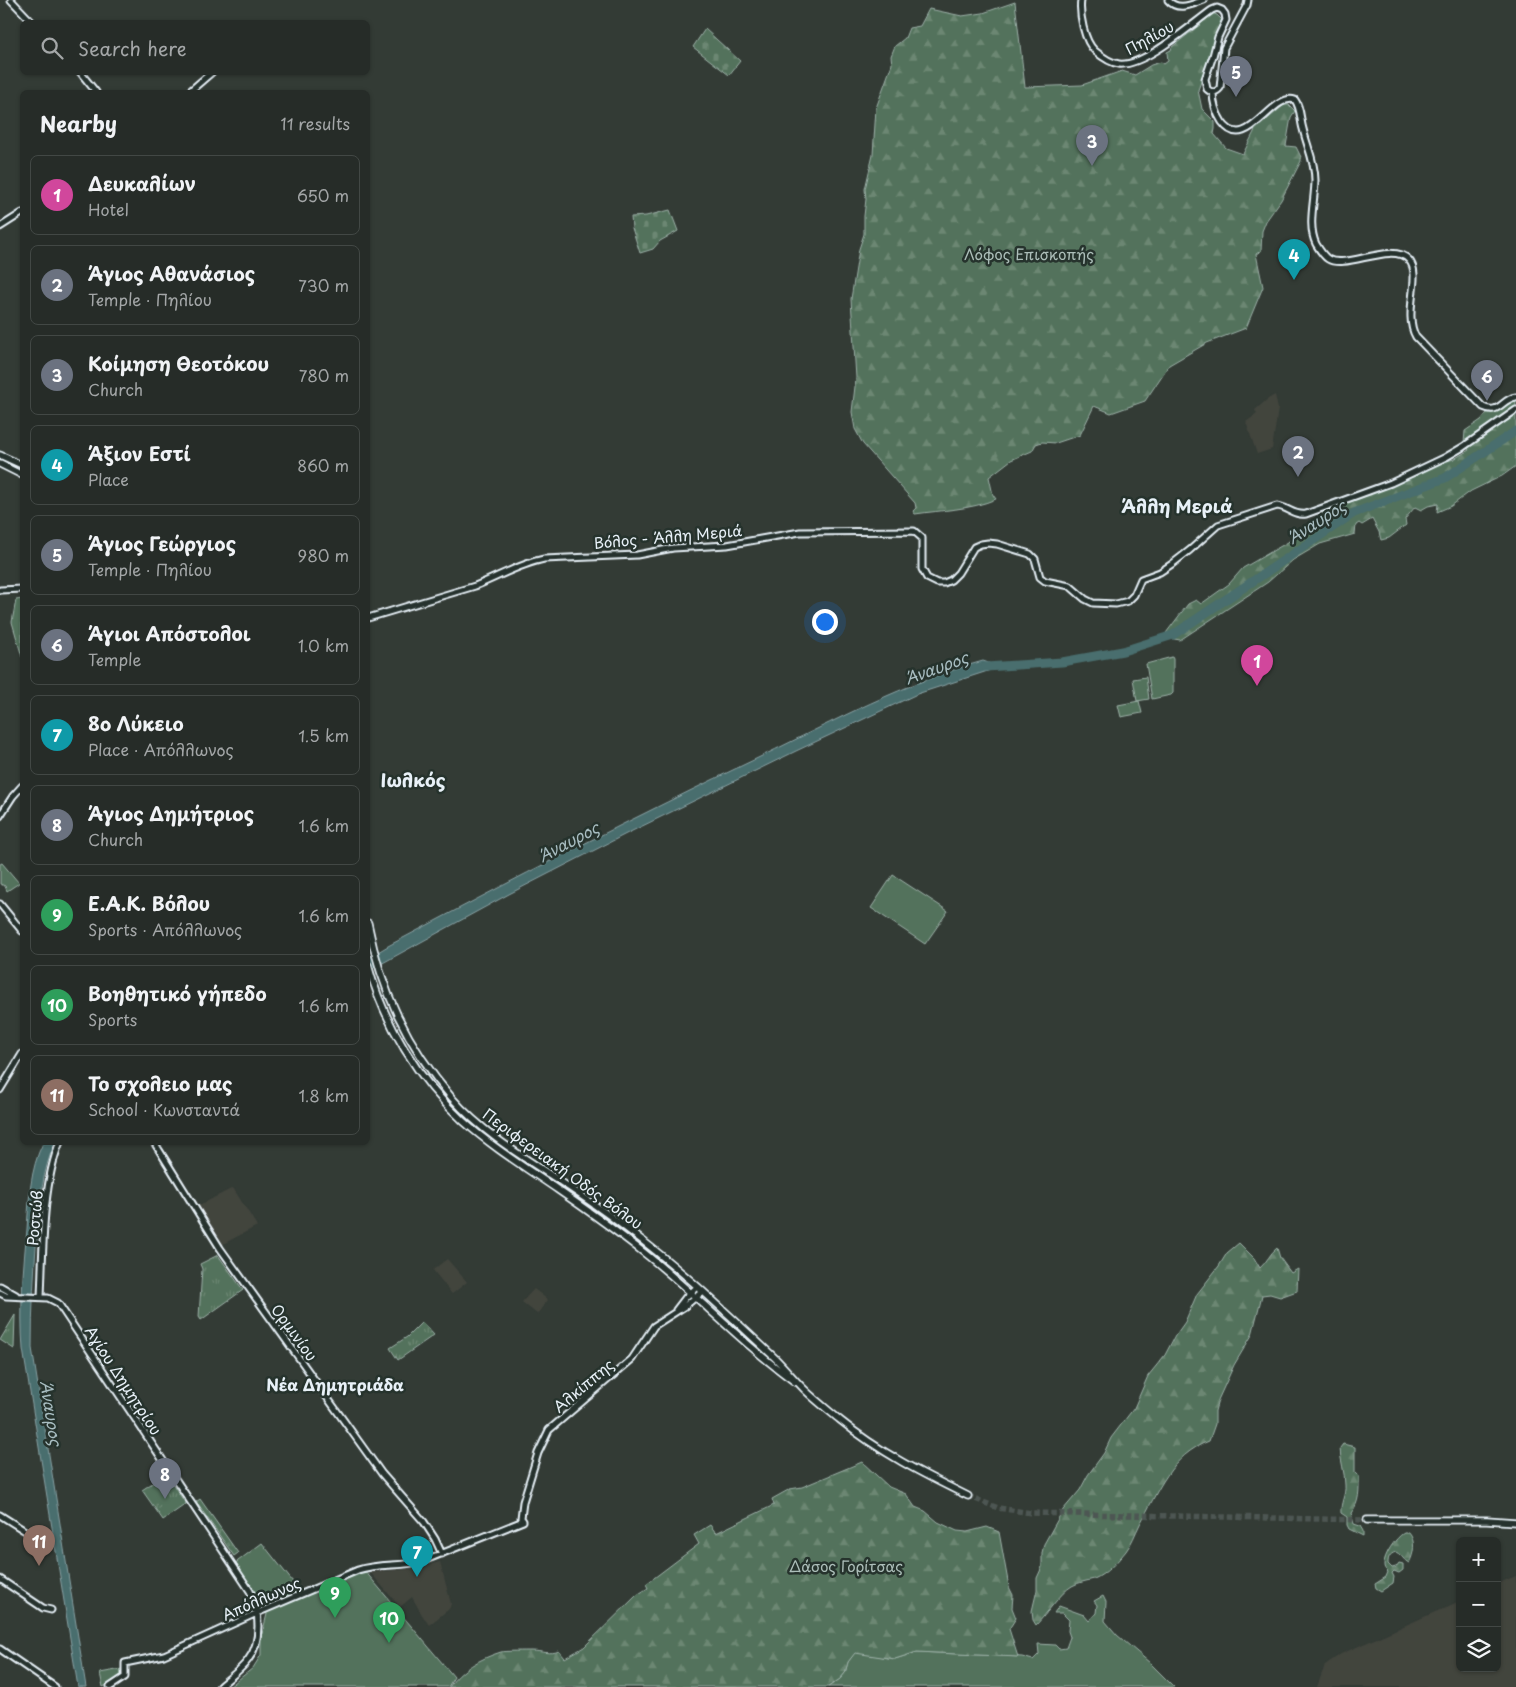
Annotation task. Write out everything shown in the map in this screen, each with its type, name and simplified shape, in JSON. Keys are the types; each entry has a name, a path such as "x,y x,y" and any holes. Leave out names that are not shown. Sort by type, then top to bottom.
{"main road":[{"path":"11,0 30,20"},
{"name":"Πηλίου","path":"1081,0 1085,33 1089,44 1100,55 1119,64 1134,62 1178,37 1212,10 1217,8 1222,10 1226,20 1218,37 1214,56 1205,79 1206,88 1214,92"},
{"name":"Πηλίου","path":"1168,0 1175,6 1183,7 1204,0"},
{"path":"1248,0 1248,5 1224,48 1221,83 1219,89 1214,92 1214,102 1220,119 1226,126 1236,131 1251,127 1283,100 1290,98 1296,101 1315,171 1313,235 1322,254 1331,261 1387,254 1399,254 1408,259 1412,265 1414,275 1410,310 1414,335 1482,407 1496,409 1509,399 1516,397"},
{"path":"82,75 94,90"},
{"path":"191,90 209,75"},
{"path":"0,226 20,214"},
{"name":"Βόλος - Άλλη Μεριά","path":"370,618 475,586 509,569 531,561 637,555 673,548 727,546 800,532 914,531 922,538 922,571 928,578 940,583 948,582 956,576 974,548 981,544 992,543 1030,554 1036,562 1040,577 1046,582 1070,586 1084,599 1093,603 1124,603 1132,598 1141,579 1160,572 1172,564 1218,525 1275,506 1282,506 1300,515 1391,483 1446,457 1516,410"},
{"path":"0,455 20,464"},
{"path":"0,464 20,474"},
{"path":"0,590 20,589"},
{"path":"0,816 20,788"},
{"path":"0,904 20,929"},
{"name":"Περιφερειακή Οδός Βόλου","path":"370,933 391,1003 410,1040 424,1062 461,1108 498,1139 630,1230 776,1359 805,1390"},
{"name":"Περιφερειακή Οδός Βόλου","path":"370,978 375,985 391,1024 409,1056 428,1082 459,1116 494,1146 645,1254 772,1366 805,1390 849,1427 908,1466 968,1496"},
{"path":"370,987 375,985"},
{"path":"0,1090 20,1057"},
{"name":"Ροστώβ","path":"40,1297 46,1210 51,1172 59,1145"},
{"name":"Ορμινίου","path":"156,1145 220,1248 382,1474 428,1527 442,1554"},
{"path":"0,1286 19,1297"},
{"path":"674,1312 690,1293 700,1290"},
{"path":"674,1312 696,1298 700,1290"},
{"path":"0,1293 19,1297 40,1297"},
{"name":"Αγίου Δημητρίου","path":"40,1297 52,1299 60,1306 250,1591 257,1613"},
{"name":"Αλκίππης","path":"522,1521 521,1514 527,1490 538,1453 549,1430 632,1359 639,1351 651,1328 674,1312"},
{"path":"0,1515 41,1541"},
{"path":"1367,1520 1487,1520 1516,1522"},
{"name":"Απόλλωνος","path":"110,1687 125,1677 125,1663 164,1655 362,1568 410,1564 442,1554 522,1521"},
{"path":"0,1579 43,1608 51,1610"},
{"path":"220,1687 251,1656 256,1636 257,1613"},
{"path":"0,1649 55,1687"}],"shaded area":[{"path":"1275,395 1278,409 1272,449 1257,454 1246,422 1257,414 1255,410"},
{"path":"233,1188 257,1226 223,1244 198,1206"},
{"path":"447,1259 467,1282 452,1294 433,1270"},
{"path":"534,1289 548,1300 537,1314 522,1302"},
{"path":"440,1562 451,1604 449,1609 429,1625 412,1597 400,1607 370,1572 409,1569"},
{"path":"1516,1576 1516,1687 1317,1687 1325,1665 1341,1654 1456,1603 1456,1672 1501,1672 1501,1582"}],"green space":[{"name":"Λόφος Επισκοπής","path":"1015,2 1025,87 1082,85 1122,71 1135,75 1151,65 1161,62 1164,64 1168,61 1167,52 1172,47 1212,13 1217,15 1222,20 1214,38 1211,53 1198,90 1202,109 1215,122 1214,134 1226,148 1243,154 1255,130 1284,105 1289,105 1295,111 1291,117 1286,146 1296,147 1301,161 1281,200 1266,221 1262,231 1261,251 1256,254 1263,287 1246,328 1207,343 1169,365 1145,401 1111,413 1094,406 1080,435 1056,443 1042,442 1036,444 1032,451 1011,460 989,477 993,495 996,499 966,508 915,514 913,511 916,508 915,503 863,444 855,429 852,412 856,378 851,299 859,249 864,234 865,189 873,155 876,108 892,64 891,56 895,46 905,38 909,28 920,26 929,9 962,16 983,13"},
{"path":"705,29 740,61 729,75 693,47"},
{"path":"670,210 678,231 660,241 653,249 640,253 632,228 631,217 646,216"},
{"path":"1516,393 1516,466 1502,476 1471,491 1451,506 1437,512 1438,504 1421,510 1415,507 1405,519 1406,525 1389,538 1381,540 1372,519 1362,525 1359,523 1356,525 1355,534 1320,544 1293,560 1268,582 1180,640 1163,637 1188,604 1196,600 1201,604 1229,584 1243,568 1288,542 1296,534 1314,532 1315,525 1325,522 1324,512 1381,490 1437,464 1454,459 1469,450 1464,443 1465,431 1481,420 1487,413 1494,413 1513,401"},
{"path":"20,599 20,650 12,622 16,600"},
{"path":"1172,657 1173,693 1152,699 1146,664"},
{"path":"1146,677 1149,699 1137,701 1133,679"},
{"path":"1139,701 1142,713 1121,717 1118,705"},
{"path":"2,863 19,883 7,891 5,886 0,884 0,864"},
{"path":"893,875 948,911 925,944 871,908"},
{"path":"1239,1243 1254,1258 1260,1268 1277,1248 1280,1258 1291,1273 1298,1269 1297,1291 1280,1297 1270,1294 1262,1295 1252,1335 1234,1365 1218,1400 1215,1411 1215,1424 1209,1441 1185,1455 1167,1475 1126,1551 1103,1574 1068,1589 1036,1625 1033,1620 1032,1611 1037,1590 1037,1578 1042,1567 1044,1544 1063,1510 1080,1490 1104,1453 1111,1438 1134,1408 1148,1376 1165,1355 1185,1322 1197,1294 1227,1253"},
{"path":"218,1255 243,1290 201,1320 199,1317 202,1269 200,1264"},
{"path":"15,1315 14,1349 0,1340"},
{"path":"422,1322 434,1335 398,1360 390,1348 407,1337"},
{"path":"1343,1444 1355,1447 1355,1472 1359,1476 1359,1491 1356,1505 1351,1513 1354,1524 1360,1526 1363,1536 1349,1529 1347,1517 1341,1513 1345,1489 1340,1448"},
{"name":"Δάσος Γορίτσας","path":"862,1462 889,1487 906,1494 915,1507 925,1511 938,1522 957,1531 967,1532 987,1527 999,1532 1009,1587 1013,1595 1012,1608 1016,1618 1009,1629 1018,1657 917,1652 895,1659 855,1653 848,1662 845,1673 828,1687 449,1687 459,1675 472,1665 501,1652 532,1651 549,1653 559,1651 565,1658 584,1647 637,1595 648,1588 646,1584 699,1544 694,1535 710,1525 716,1533 774,1505 772,1499 790,1489 802,1487"},
{"path":"166,1474 186,1504 163,1520 142,1490"},
{"path":"200,1499 238,1553 234,1556 196,1502"},
{"path":"1404,1533 1409,1533 1413,1540 1414,1548 1411,1559 1409,1563 1396,1552 1390,1555 1388,1564 1392,1568 1396,1567 1399,1563 1403,1564 1403,1570 1399,1573 1394,1571 1392,1573 1394,1577 1393,1583 1381,1591 1376,1588 1375,1584 1386,1577 1388,1572 1385,1569 1384,1561 1394,1543"},
{"path":"262,1543 304,1596 364,1570 454,1677 448,1687 229,1687 253,1668 261,1655 261,1638 267,1614 234,1564"},
{"path":"1103,1596 1106,1602 1105,1621 1117,1635 1150,1663 1174,1687 828,1687 845,1673 848,1662 855,1652 895,1659 917,1652 1022,1657 1033,1660 1039,1654 1038,1644 1055,1645 1059,1649 1066,1648 1070,1637 1068,1631 1069,1620 1062,1613 1054,1613 1059,1606 1084,1615 1089,1621 1096,1613 1097,1605 1094,1601"},
{"path":"122,1669 123,1676 103,1687 100,1673"}],"water":[{"path":"983,661 1000,667 917,694 796,751 626,834 509,894 370,970 370,957 388,946 621,825 871,703 954,670"},
{"path":"42,1145 54,1145 44,1176 39,1210 34,1276 32,1348 86,1687 78,1687 23,1349 22,1289 24,1259 33,1174"}],"waterway":[{"name":"Άναυρος","path":"986,667 1062,662 1123,651 1173,635 1354,513 1445,478 1516,431"}],"tunnel":[{"path":"968,1496 998,1508 1031,1513 1367,1520"}],"place":[{"name":"Άγιος Γεώργιος","path":"1236,97"},
{"name":"Κοίμηση Θεοτόκου","path":"1092,166"},
{"name":"Άξιον Εστί","path":"1294,280"},
{"name":"Άγιοι Απόστολοι","path":"1487,401"},
{"name":"Άγιος Αθανάσιος","path":"1298,477"},
{"name":"Δευκαλίων","path":"1257,686"},
{"name":"Άγιος Δημήτριος","path":"165,1499"},
{"name":"Το σχολειο μας","path":"39,1566"},
{"name":"8ο Λύκειο","path":"417,1577"},
{"name":"Ε.Α.Κ. Βόλου","path":"335,1618"},
{"name":"Βοηθητικό γήπεδο","path":"389,1643"}],"district":[{"name":"Άλλη Μεριά","path":"1177,505"},
{"name":"Ιωλκός","path":"413,779"},
{"name":"Νέα Δημητριάδα","path":"335,1384"}]}
